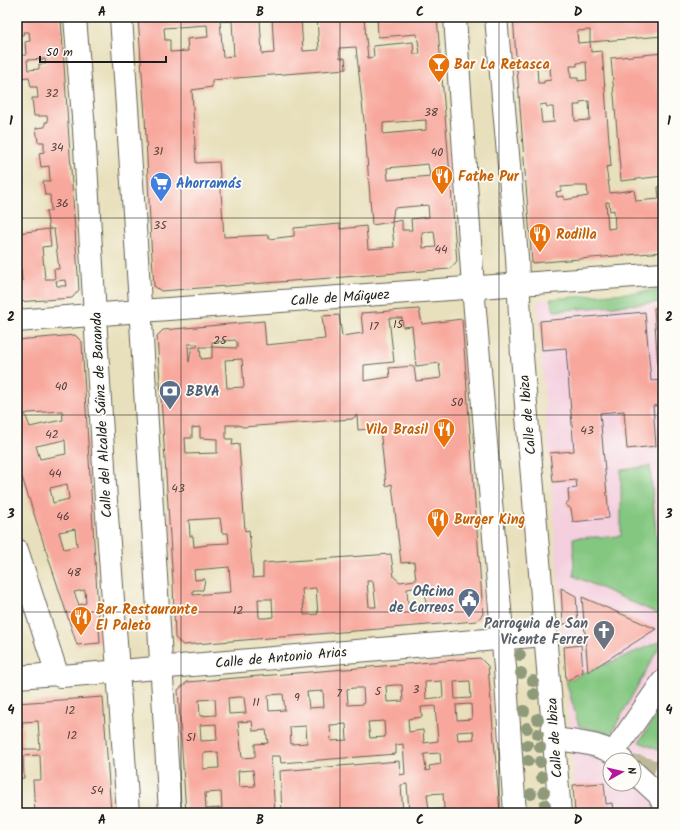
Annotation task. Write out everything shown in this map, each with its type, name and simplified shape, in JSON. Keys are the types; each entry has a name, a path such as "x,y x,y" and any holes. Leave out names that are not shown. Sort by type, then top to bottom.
{"street":[{"name":"Calle del Alcalde Sáinz de Baranda","path":"75,17 84,130 117,671 128,813"},
{"path":"121,17 170,813"},
{"path":"455,17 473,287 515,813"},
{"name":"Calle de Ibiza","path":"496,17 519,284 521,349 560,813"},
{"name":"Calle de Máiquez","path":"17,321 663,274"},
{"path":"17,550 57,674"},
{"name":"Calle de Antonio Arias","path":"17,677 57,674 62,676 545,635"},
{"path":"620,752 663,681"},
{"path":"554,739 585,743 608,752"},
{"path":"642,779 659,795 663,804"}],"shaded area":[{"path":"663,290 663,813 576,813 537,300"}],"green space":[{"path":"663,290 663,302 554,311 550,299"},
{"path":"650,466 663,616 574,576 573,538 621,536 621,470"},
{"path":"663,640 611,734 579,726 566,681"},
{"path":"663,706 663,752 639,742"}],"building":[{"path":"17,17 59,17 61,19 79,290 72,298 17,302 17,281 22,281 21,269 17,269 17,252 21,252 18,233 49,229 46,211 51,211 50,195 45,195 43,181 50,181 49,166 41,167 39,153 44,152 44,142 38,142 36,128 45,127 45,122 48,122 47,116 34,116 32,98 38,98 37,87 31,87 29,77 17,78 17,56 26,55 25,42 30,41 29,32 23,32 24,35 17,35","holes":["45,59 46,64 39,64 39,69 28,70 27,60","49,229 54,229 59,269 54,269 55,279 45,279 42,247 51,246","65,280 66,286 57,286 56,281"]},
{"path":"138,17 266,17 260,19 262,54 274,53 272,17 301,17 303,51 319,50 317,17 364,17 368,58 374,57 373,46 413,42 414,54 420,54 417,34 378,37 377,17 437,17 457,261 450,269 161,291 154,286","holes":["220,21 232,21 234,56 223,57","207,25 208,37 187,39 188,51 170,52 170,40 165,40 164,28","356,47 365,130 372,225 392,222 394,247 368,249 366,226 340,229 340,224 294,228 294,236 269,239 269,235 224,237 219,162 196,163 192,90 212,87 212,80 346,69 345,58 340,58 339,48","426,120 426,130 383,134 383,123","428,164 430,176 388,180 387,168","428,205 429,217 411,219 412,230 402,230 402,220 392,222 394,208","434,231 436,247 423,248 422,232"]},
{"path":"513,17 663,17 663,36 590,42 591,52 602,51 611,166 606,167 610,193 634,190 636,201 659,199 658,187 663,186 663,252 532,263","holes":["590,30 590,42 578,43 577,31","586,62 587,80 578,81 578,78 571,78 570,66 577,66 577,63","537,66 543,66 544,69 550,68 551,80 544,81 544,83 538,83","589,101 590,120 575,121 574,105 580,105 580,102","546,104 547,107 553,107 554,122 542,123 540,105","587,186 588,196 564,200 564,196 557,197 556,192 561,191 561,187","606,202 609,202 610,211 614,210 615,228 608,229"]},
{"path":"663,53 663,176 621,181 611,58"},
{"path":"663,307 663,368 658,368 654,308"},
{"path":"419,309 422,324 462,319 483,614 477,621 183,645 175,638 173,583 157,336 163,330 264,321 266,345 325,339 322,316 339,315 342,336 363,333 361,313","holes":["389,318 402,318 403,327 412,326 416,366 439,363 441,378 416,381 414,366 389,368 390,377 364,381 364,365 394,362","235,340 237,342 237,348 212,347 212,342","188,344 198,344 197,347 192,347 189,362","200,347 212,347 212,358 201,359","242,359 244,387 227,388 225,360","357,415 358,430 380,428 386,486 392,484 401,563 414,562 416,580 400,582 394,577 391,554 263,563 263,577 253,578 249,530 245,531 239,444 232,445 233,439 226,439 226,425 238,425 243,427 352,419","200,427 200,438 217,439 217,453 186,454 185,438 192,438 192,428","220,518 222,533 228,533 229,543 207,544 194,547 193,536 190,536 189,520","229,567 231,592 193,595 193,590 203,590 205,579 195,580 194,570","367,581 373,581 376,607 369,607","425,586 426,605 411,607 408,604 407,589","316,588 318,614 304,615 302,589","258,599 272,599 273,617 259,617"]},
{"path":"645,312 651,381 663,380 663,405 653,406 656,446 627,449 624,411 600,413 609,518 573,522 571,509 565,504 569,501 568,489 577,488 576,480 553,482 550,453 574,451 566,348 542,350 540,321"},
{"path":"75,335 82,342 100,643 77,645 17,462 17,340","holes":["62,411 63,420 30,427 25,414","65,440 66,454 40,459 36,446","67,484 69,499 53,503 50,488","75,529 77,546 64,549 59,532","85,590 86,603 79,605 74,592"]},
{"path":"561,588 576,596 578,623 563,624"},
{"name":"Parroquia de San Vicente Ferrer","path":"582,597 656,629 588,672"},
{"path":"581,645 583,672 566,681 564,647"},
{"path":"480,658 488,666 500,813 479,813 479,811 463,813 409,813 407,784 401,785 403,813 282,813 280,771 399,761 400,775 405,774 403,744 396,745 396,754 281,763 280,756 271,756 275,813 256,813 256,810 240,811 240,813 186,813 178,690 187,682","holes":["442,681 443,697 426,699 425,682","470,681 471,698 455,699 454,682","402,685 403,701 387,702 386,686","363,688 364,704 348,705 347,689","323,691 324,707 309,708 307,692","283,694 285,710 269,711 268,695","244,697 246,713 229,714 228,698","215,699 216,715 200,716 199,700","471,704 472,719 457,720 456,705","435,706 438,741 424,743 423,730 409,732 408,719 422,717 421,707","252,721 253,731 266,730 268,743 255,744 255,757 242,758 238,722","384,721 385,737 370,738 368,722","216,724 217,740 201,741 200,725","346,724 347,740 331,741 330,725","306,726 307,743 291,744 290,727","473,731 474,739 458,740 457,732","218,752 219,768 203,769 203,753","440,753 441,764 429,766 430,770 426,771 424,754","253,770 255,786 239,787 238,771","221,792 222,808 206,809 205,793","443,793 444,809 429,810 427,794"]},
{"path":"103,697 111,813 35,813 33,780 41,780 40,755 23,756 24,778 17,779 17,703","holes":["38,721 40,749 23,749 22,722"]},
{"path":"602,783 602,792 605,792 606,804 612,803 613,813 575,813 573,785"}],"tunnel":[{"path":"642,767 663,774"}],"place":[{"name":"Bar La Retasca","path":"439,84"},
{"name":"Fathe Pur","path":"442,196"},
{"name":"Ahorramás","path":"161,202"},
{"name":"Rodilla","path":"540,254"},
{"name":"BBVA","path":"170,410"},
{"name":"Vila Brasil","path":"444,448"},
{"name":"Burger King","path":"438,538"},
{"name":"Oficina de Correos","path":"469,618"},
{"name":"Bar Restaurante El Paleto","path":"81,636"},
{"name":"Parroquia de San Vicente Ferrer","path":"604,650"}]}
